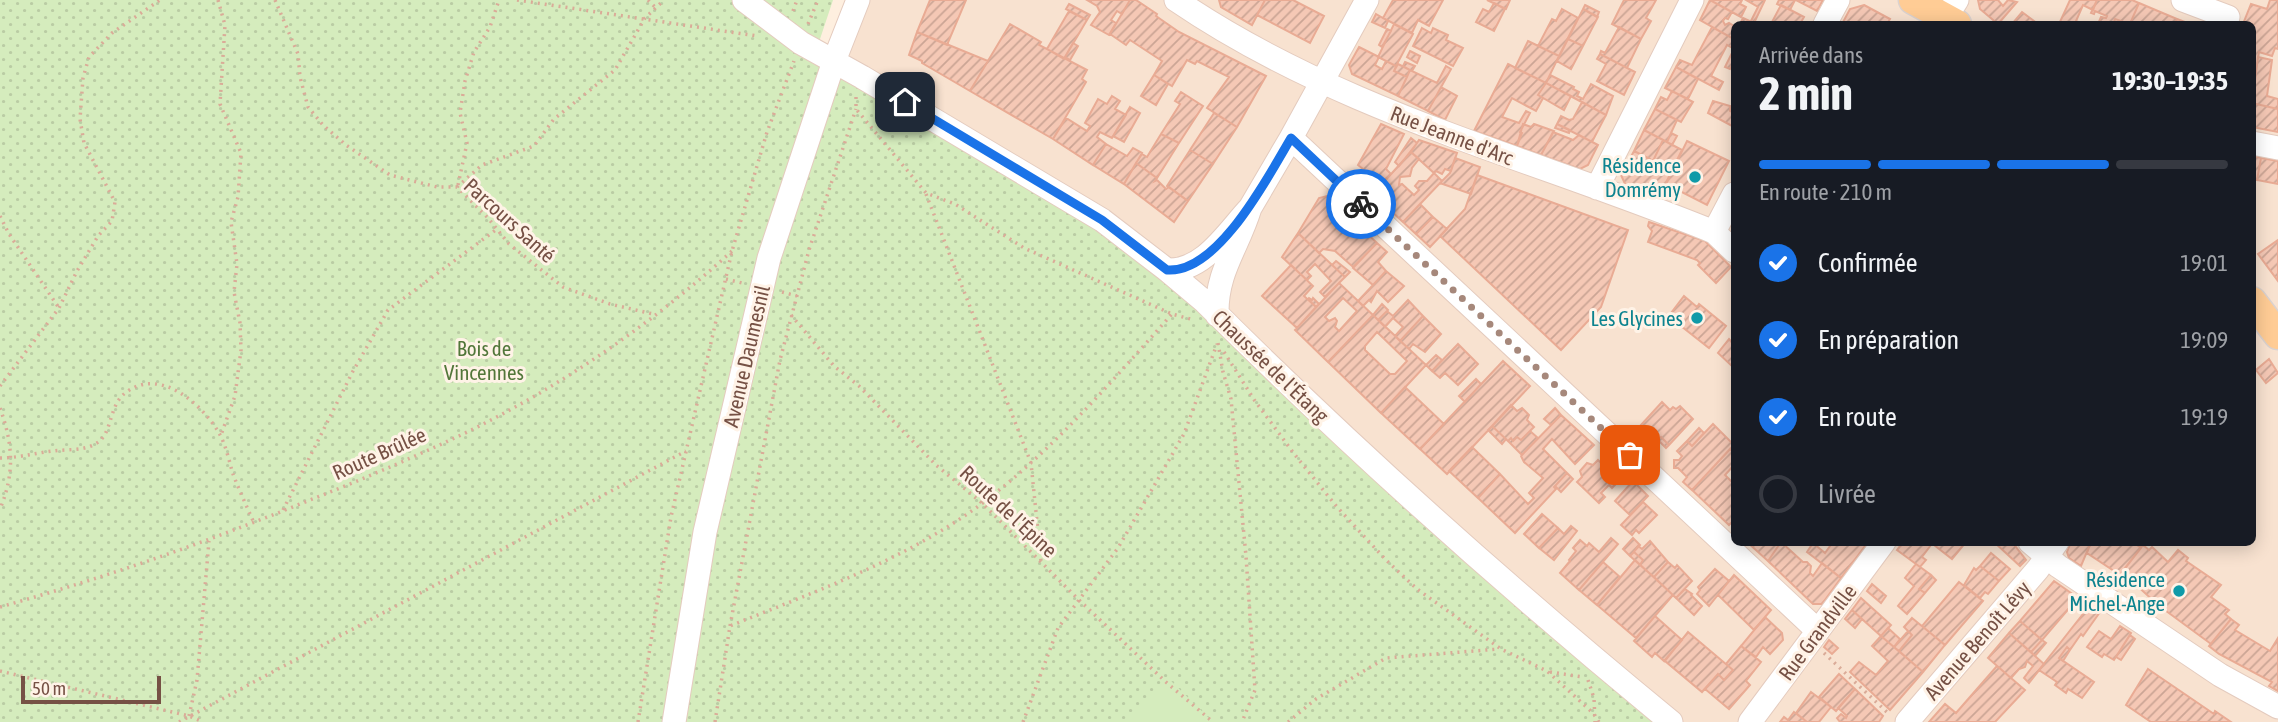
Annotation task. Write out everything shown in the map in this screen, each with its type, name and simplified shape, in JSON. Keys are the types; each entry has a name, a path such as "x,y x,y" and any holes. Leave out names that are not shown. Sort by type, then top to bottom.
{"main road":[{"path":"1913,0 1951,17"},
{"path":"2256,305 2275,326"}],"street":[{"name":"Chaussée de l'Étang","path":"744,0 794,39 1091,213 1167,270 1209,318 1594,659 1671,722"},
{"name":"Avenue Daumesnil","path":"674,722 705,532 769,258 834,61 859,0"},
{"path":"1167,270 1183,268 1213,250 1250,208 1367,0"},
{"path":"1597,188 1692,0"},
{"path":"1827,21 1838,0"},
{"path":"2183,0 2229,14"},
{"name":"Rue Jeanne d'Arc","path":"1188,4 1283,64 1322,82 1447,135 1714,232 1731,248"},
{"path":"1291,138 1818,640"},
{"path":"2256,144 2278,148"},
{"path":"1714,232 1731,200"},
{"path":"1209,318 1219,283 1250,208"},
{"name":"Rue Grandville","path":"1750,722 1818,640 1881,546"},
{"path":"2045,548 2220,675 2278,707"},
{"name":"Avenue Benoît Lévy","path":"1900,720 2045,548"}],"path":[{"path":"0,386 59,308 98,236 112,220 115,202 84,143 80,119 83,78 89,57 112,33 160,0"},
{"path":"218,0 225,25 220,104 241,153 238,197 231,222 237,264 234,292 240,323 241,350 235,396 221,435"},
{"name":"Parcours Santé","path":"275,0 298,54 300,77 308,107 323,125 346,145 390,175 437,187 457,187 509,244 563,287 610,304 655,315"},
{"path":"457,187 467,143 460,113 465,81 474,52 490,27 499,0"},
{"path":"517,0 754,37 794,39"},
{"path":"649,0 656,8"},
{"path":"457,187 482,165 534,146 554,119 615,70 645,18 664,0"},
{"name":"Avenue Daumesnil","path":"638,722 671,517 686,450 732,251 794,39"},
{"path":"715,722 730,626 780,359 809,250 856,109 856,88"},
{"path":"856,109 926,193 1031,463 1041,564"},
{"path":"926,193 955,204 1024,248 1172,314 1209,318"},
{"path":"0,216 9,234 59,308"},
{"path":"282,512 352,373 388,310 497,229"},
{"name":"Route Brûlée","path":"0,607 97,580 209,540 282,512 462,434 560,380 638,329 732,251"},
{"path":"726,279 744,283"},
{"path":"777,291 797,296"},
{"path":"730,626 870,569 922,541 982,503 1031,463 1083,414 1172,314"},
{"name":"Route de l'Épine","path":"791,315 834,366 859,386 936,465 982,503 1041,564 1167,683 1213,722"},
{"path":"1023,722 1058,628 1118,548 1184,434 1218,341"},
{"path":"1218,341 1237,374 1295,455 1353,524 1417,589 1501,649 1548,671 1587,678 1594,698 1593,713"},
{"path":"1218,341 1231,399 1255,690 1242,722"},
{"path":"0,458 81,449 96,444 104,437 114,405 125,392 139,385 157,383 182,394 207,415 221,435 254,523"},
{"path":"0,408 9,433 11,458 9,478 0,509"},
{"path":"179,722 686,450"},
{"path":"189,716 197,680 209,540"},
{"path":"1818,640 1900,720"},
{"path":"1288,722 1316,699 1386,659 1501,649"},
{"path":"0,670 189,716 203,722"},
{"path":"1548,671 1593,713 1597,722"}],"shaded area":[{"path":"849,0 2278,0 2278,722 1650,722 832,55"}],"green space":[{"name":"Bois de Vincennes","path":"0,0 833,0 812,63 864,88 1088,222 1134,255 1220,330 1219,333 1291,401 1655,722 0,722"},
{"path":"1168,678 1213,722 1124,722"}],"building":[{"path":"930,0 966,0 947,45 917,32"},
{"path":"1087,0 1130,0 1122,14 1117,11 1111,20 1116,23 1109,35 1091,25 1100,12 1097,6"},
{"path":"1130,0 1136,0 1179,32 1266,76 1237,127 1207,108 1229,77 1197,61 1195,64 1187,60 1172,86 1154,75 1162,61 1130,40 1126,45 1110,34"},
{"path":"1219,0 1265,0 1252,25 1221,7"},
{"path":"1265,0 1293,0 1324,16 1310,43 1257,15"},
{"path":"1393,0 1443,0 1429,26 1418,20 1412,33 1383,18"},
{"path":"1487,0 1510,0 1506,9"},
{"path":"1624,0 1656,0 1646,18 1651,21 1641,39 1612,24"},
{"path":"1710,0 1732,12 1728,19 1723,21 1725,25 1731,24 1731,37 1700,20"},
{"path":"1710,0 1742,0 1740,4 1746,7 1741,17"},
{"path":"1746,0 1765,0 1755,21 1751,21 1758,7"},
{"path":"1779,0 1795,0 1790,10 1777,4"},
{"path":"1796,0 1823,0 1817,11"},
{"path":"1978,0 1998,0 2003,6 2008,0 2017,2 2001,21 1994,21 1980,9"},
{"path":"2070,0 2097,0 2093,10 2083,5 2076,21 2060,21"},
{"path":"2097,0 2132,0 2139,3 2131,21 2099,21 2101,17 2107,16 2095,11 2094,14 2091,13"},
{"path":"2270,0 2278,0 2278,49 2275,48 2272,56 2259,52 2256,70 2256,21 2244,21 2251,4 2267,9"},
{"path":"1494,3 1505,9 1494,31 1476,22 1483,9 1489,12"},
{"path":"2139,3 2177,19 2176,21 2131,21"},
{"path":"1069,4 1090,15 1087,20 1066,9"},
{"path":"1585,5 1599,12 1597,17 1583,9"},
{"path":"1781,5 1804,17 1802,21 1773,21"},
{"path":"1864,5 1890,19 1844,21 1850,9"},
{"path":"1562,9 1578,18 1559,56 1538,46 1552,19 1556,21"},
{"path":"1583,9 1598,17 1583,46 1568,39"},
{"path":"1069,11 1087,20 1064,59 1047,49"},
{"path":"2022,12 2034,21 2014,21"},
{"path":"1376,14 1388,21 1385,28 1372,22"},
{"path":"1010,24 1041,42 1039,45 1087,70 1082,79 1086,82 1053,139 970,91"},
{"path":"1394,24 1413,34 1396,66 1378,57"},
{"path":"1619,27 1641,39 1627,68 1600,54 1601,51 1605,53"},
{"path":"1712,27 1731,37 1731,47 1727,45 1711,76 1723,82 1719,90 1676,67 1680,60 1692,65"},
{"path":"1422,28 1431,33 1433,28 1448,35 1446,40 1463,48 1453,66 1413,46"},
{"path":"1387,29 1391,31 1382,47 1379,45"},
{"path":"917,32 988,61 970,91 909,55"},
{"path":"1568,39 1583,46 1571,69 1557,61"},
{"path":"1528,41 1559,56 1546,83 1515,68"},
{"path":"1073,43 1078,46 1070,60 1065,57"},
{"path":"1359,47 1379,57 1375,65 1382,69 1386,61 1396,66 1394,71 1407,77 1398,96 1352,74 1349,65"},
{"path":"1410,51 1420,56 1417,63 1407,57"},
{"path":"1600,54 1635,72 1624,95 1597,81 1606,64 1597,59"},
{"path":"1731,55 1730,69 1725,67"},
{"path":"2258,57 2272,60 2267,96 2278,99 2278,109 2256,104"},
{"path":"1405,62 1415,66 1412,71 1403,66"},
{"path":"1398,64 1410,70 1407,77 1394,71"},
{"path":"1508,64 1546,83 1538,95 1543,98 1536,111 1512,98 1502,117 1519,123 1526,111 1530,113 1520,132 1522,133 1517,146 1474,131"},
{"path":"1446,66 1451,69 1428,111 1398,96 1410,70 1437,83"},
{"path":"1676,67 1698,79 1688,99 1665,88"},
{"path":"1154,75 1168,84 1156,105 1141,96"},
{"path":"1550,75 1574,87 1573,89 1579,92 1577,96 1583,99 1591,84 1613,96 1606,115 1546,83"},
{"path":"1546,83 1571,96 1564,110 1538,95"},
{"path":"1441,87 1457,96 1445,120 1428,111"},
{"path":"1672,91 1693,102 1681,122 1655,109 1661,97 1667,100"},
{"path":"1181,92 1203,106 1179,143 1161,134 1180,104 1175,101"},
{"path":"1112,96 1120,101 1115,109 1126,115 1112,138 1100,132 1097,137 1106,144 1093,165 1053,139 1066,118 1087,131 1090,126 1085,123 1098,99 1107,104"},
{"path":"1713,101 1730,106 1731,125 1708,113"},
{"path":"1582,102 1606,115 1592,142 1557,124 1561,116 1573,119"},
{"path":"2256,104 2278,109 2278,132 2256,128"},
{"path":"1130,107 1140,113 1124,142 1113,136"},
{"path":"1655,109 1677,120 1667,142 1644,130"},
{"path":"1214,113 1237,127 1213,164 1190,150"},
{"path":"1381,124 1404,134 1386,169 1391,174 1382,184 1358,165"},
{"path":"1523,124 1531,127 1534,124 1554,131 1541,155 1517,146"},
{"path":"1557,124 1570,130 1569,133 1555,128"},
{"path":"1644,130 1663,140 1653,161 1634,151"},
{"path":"1553,132 1573,140 1579,135 1598,145 1588,165 1580,169 1541,155"},
{"path":"1671,133 1677,136 1672,145 1667,142"},
{"path":"1161,134 1179,143 1157,178 1136,163 1142,154 1147,157"},
{"path":"1411,138 1417,143 1399,166 1395,162"},
{"path":"1419,140 1457,153 1451,171 1445,169 1442,174 1436,171 1434,173 1411,152"},
{"path":"1663,140 1682,150 1672,170 1653,161"},
{"name":"Résidence Domrémy","path":"1687,141 1729,161 1707,205 1666,184"},
{"path":"1106,144 1127,156 1133,148 1142,153 1124,184 1093,165"},
{"path":"1190,150 1213,164 1188,201 1167,186"},
{"path":"1634,151 1650,159 1648,164 1651,168 1663,173 1666,167 1672,170 1660,196 1625,184 1621,175"},
{"path":"1411,152 1419,159 1410,176 1400,177 1399,185 1402,184 1414,195 1419,190 1415,186 1419,181 1427,181 1434,173 1442,181 1403,222 1373,194"},
{"path":"2256,156 2261,158 2256,180"},
{"path":"1455,158 1480,167 1471,194 1440,183 1450,173"},
{"path":"2261,158 2278,161 2278,184 2257,180"},
{"path":"1136,163 1157,178 1155,181 1166,189 1169,187 1188,201 1174,222 1124,184"},
{"path":"1477,175 1628,230 1601,307 1561,350 1440,236 1465,209"},
{"path":"1327,196 1377,243 1353,267 1335,251 1323,249 1319,253 1298,233 1319,198"},
{"path":"1420,204 1433,217 1416,234 1403,222"},
{"path":"1433,217 1447,229 1430,247 1416,234"},
{"path":"1649,222 1705,241 1731,267 1716,283 1698,265 1700,263 1697,260 1648,242 1652,231 1648,226"},
{"path":"1298,233 1345,277 1325,297 1320,292 1331,281 1315,264 1307,272 1311,276 1307,280 1282,257"},
{"path":"2278,240 2278,281 2258,254"},
{"path":"1377,243 1387,252 1378,262 1386,271 1373,285 1353,268"},
{"path":"1336,261 1350,272 1345,277 1332,265"},
{"path":"1291,265 1313,286 1304,296 1316,307 1297,328 1262,296"},
{"path":"1386,271 1404,286 1388,302 1377,291 1371,302 1369,300 1363,306 1358,301"},
{"path":"1339,283 1373,315 1328,362 1295,330","holes":["1343,298 1357,311 1339,331 1335,327 1335,318 1329,321 1325,317"]},
{"name":"Les Glycines","path":"1684,296 1697,307 1699,304 1726,326 1709,348 1681,326 1683,323 1671,313"},
{"path":"1309,298 1313,298 1319,304 1316,307"},
{"path":"1408,300 1423,316 1400,341 1395,336 1403,327 1393,318 1385,327 1378,320 1387,311 1393,316"},
{"path":"1382,304 1388,310 1378,320 1373,315"},
{"path":"1373,315 1426,365 1381,413 1328,362","holes":["1377,332 1407,361 1395,374 1390,374 1365,350 1365,346"]},
{"path":"1423,316 1441,334 1425,352 1413,344 1409,349 1400,341"},
{"path":"1729,339 1731,365 1718,353"},
{"path":"1458,344 1478,364 1458,385 1445,373 1440,378 1432,371"},
{"path":"1436,355 1442,360 1432,371 1426,365"},
{"path":"2269,359 2278,373 2266,383 2256,370"},
{"path":"1503,361 1530,386 1447,474 1420,449"},
{"path":"1476,379 1481,384 1465,402 1459,396"},
{"path":"1405,387 1444,424 1420,449 1381,413"},
{"path":"1662,402 1670,410 1680,406 1693,419 1669,445 1661,437 1658,440 1641,425"},
{"path":"1511,405 1517,411 1522,408 1529,415 1527,420 1534,427 1521,440 1517,437 1508,441 1492,426"},
{"path":"1555,408 1561,415 1551,425 1544,419"},
{"path":"1561,415 1594,445 1575,464 1552,439 1543,449 1567,473 1554,487 1556,489 1515,533 1478,498 1500,474 1528,504 1534,498 1529,493 1543,478 1524,462 1521,456"},
{"path":"1713,424 1731,442 1731,448 1692,490 1683,482 1687,477 1678,468 1674,468 1674,460 1679,460 1682,456 1677,451 1687,441 1692,446"},
{"path":"1492,426 1506,439 1502,444 1488,430"},
{"path":"1699,428 1704,433 1692,446 1687,441"},
{"path":"1530,431 1538,438 1522,455 1508,441 1517,437 1521,440"},
{"path":"1661,437 1669,445 1666,448 1658,440"},
{"path":"1472,447 1500,474 1478,498 1449,471"},
{"path":"1730,449 1731,468 1725,475 1731,481 1731,523 1729,525 1692,490"},
{"path":"1598,460 1616,477 1612,481 1615,485 1612,488 1609,485 1601,493 1605,497 1599,503 1577,482 1582,477 1580,471 1587,463 1593,465"},
{"path":"1567,473 1573,479 1561,492 1555,486"},
{"path":"1633,481 1648,496 1630,515 1615,501"},
{"path":"1643,502 1657,515 1639,533 1636,530 1632,535 1621,525"},
{"path":"1542,514 1558,528 1539,548 1524,534"},
{"path":"1571,526 1577,531 1554,560 1539,548 1558,528 1564,534"},
{"path":"1611,538 1618,544 1579,590 1560,573 1570,561 1576,551 1573,548 1580,540 1587,546 1589,543 1599,552"},
{"path":"1633,538 1640,545 1630,556 1623,549"},
{"path":"1650,541 1668,562 1654,577 1640,565 1643,560 1634,552 1638,546 1642,549"},
{"path":"1751,546 1778,546 1768,561"},
{"path":"1778,546 1785,546 1811,566 1810,573 1813,576 1822,563 1841,578 1822,604 1813,604 1768,561"},
{"path":"1811,546 1817,546 1825,553 1830,546 1865,546 1841,578 1807,552"},
{"path":"1900,546 1930,546 1922,557 1926,560 1920,567 1897,550"},
{"path":"1935,546 1963,546 1952,559"},
{"path":"1998,546 2015,546 2026,560 2020,566"},
{"path":"2069,546 2089,546 2081,566 2069,558 2067,552"},
{"path":"2090,546 2141,548 2120,575 2087,553"},
{"name":"Résidence Michel-Ange","path":"2142,546 2149,550 2152,547 2168,562 2178,550 2188,558 2186,561 2221,585 2211,597 2229,610 2225,614 2231,619 2211,644 2158,605 2122,572"},
{"path":"1634,552 1643,560 1640,565 1630,556"},
{"path":"1991,553 2010,569 1999,581 1980,566"},
{"path":"1635,560 1673,595 1636,638 1597,605"},
{"path":"1603,562 1620,577 1597,605 1579,590"},
{"path":"1668,562 1675,568 1677,565 1692,581 1676,598 1654,577"},
{"path":"1916,564 1931,575 1919,589 1925,593 1907,614 1898,606 1914,586 1905,578"},
{"path":"1980,566 1999,581 1988,594 1985,592 1980,598 1964,585 1974,568 1976,570"},
{"path":"1715,569 1729,581 1709,606 1697,594 1700,590 1698,587"},
{"path":"1734,575 1771,610 1754,630 1718,595"},
{"path":"1931,575 1936,580 1925,593 1919,589"},
{"path":"2054,581 2078,598 2042,640 2020,621"},
{"path":"1959,582 1983,601 1945,645 1922,626"},
{"path":"1872,584 1886,596 1881,603 1867,591"},
{"path":"1685,589 1702,606 1694,615 1676,598"},
{"path":"1861,598 1891,625 1881,636 1852,610"},
{"path":"2090,605 2100,612 2083,636 2081,634 2070,650 2067,647 2059,658 2094,682 2082,698 2068,689 2066,693 2055,685 2057,682 2039,670"},
{"path":"1852,610 1862,619 1855,628 1845,619"},
{"path":"1655,616 1682,640 1664,661 1655,653 1652,657 1634,641"},
{"path":"1765,617 1782,633 1783,640 1770,654 1763,647 1756,657 1741,646"},
{"path":"1912,618 1945,645 1923,672 1899,651 1912,635 1904,627"},
{"path":"2231,619 2239,625 2235,630 2270,651 2278,638 2278,691 2269,686 2272,682 2209,646"},
{"path":"2020,621 2042,640 2031,652 2009,633"},
{"path":"2120,626 2131,633 2114,660 2104,654 2102,657 2087,647 2099,631 2111,639"},
{"path":"1888,628 1900,639 1894,647 1881,636"},
{"path":"1908,631 1912,635 1899,651 1894,647"},
{"path":"1688,632 1733,670 1724,680 1718,674 1702,692 1665,661"},
{"path":"2009,633 2044,664 2029,683 2024,678 2033,666 2027,661 2025,667 2019,669 2011,678 1988,658"},
{"path":"2130,635 2135,639 2121,660 2116,657"},
{"path":"1881,636 1923,672 1890,710 1850,672 1859,662 1876,675 1888,661 1872,646"},
{"path":"1829,640 1838,648 1832,654 1824,647"},
{"path":"2042,640 2046,643 2035,656 2031,652"},
{"path":"1741,646 1761,662 1746,681 1750,685 1729,709 1705,689 1718,674 1724,680 1733,670 1726,664"},
{"path":"2067,647 2070,650 2063,661 2059,658"},
{"path":"1997,666 2025,690 1995,722 1929,722 1945,704 1956,713"},
{"path":"2148,669 2214,714 2215,711 2231,722 2151,722 2126,705"},
{"path":"1839,674 1855,689 1836,711 1819,697"},
{"path":"1855,689 1883,716 1879,722 1840,722 1837,718 1841,714 1846,718 1838,708"},
{"path":"1811,692 1831,707 1819,722 1807,722 1796,713"},
{"path":"1794,712 1807,722 1780,722 1784,717 1788,720"}],"way so far":[{"path":"1361,204 1630,455"}],"place":[{"name":"Résidence Domrémy","path":"1695,177"},
{"name":"Les Glycines","path":"1697,318"},
{"name":"Résidence Michel-Ange","path":"2179,591"}],"route":[{"path":"905,102 1102,220 1167,270 1183,268 1213,250 1250,208 1291,138 1361,204"}]}
